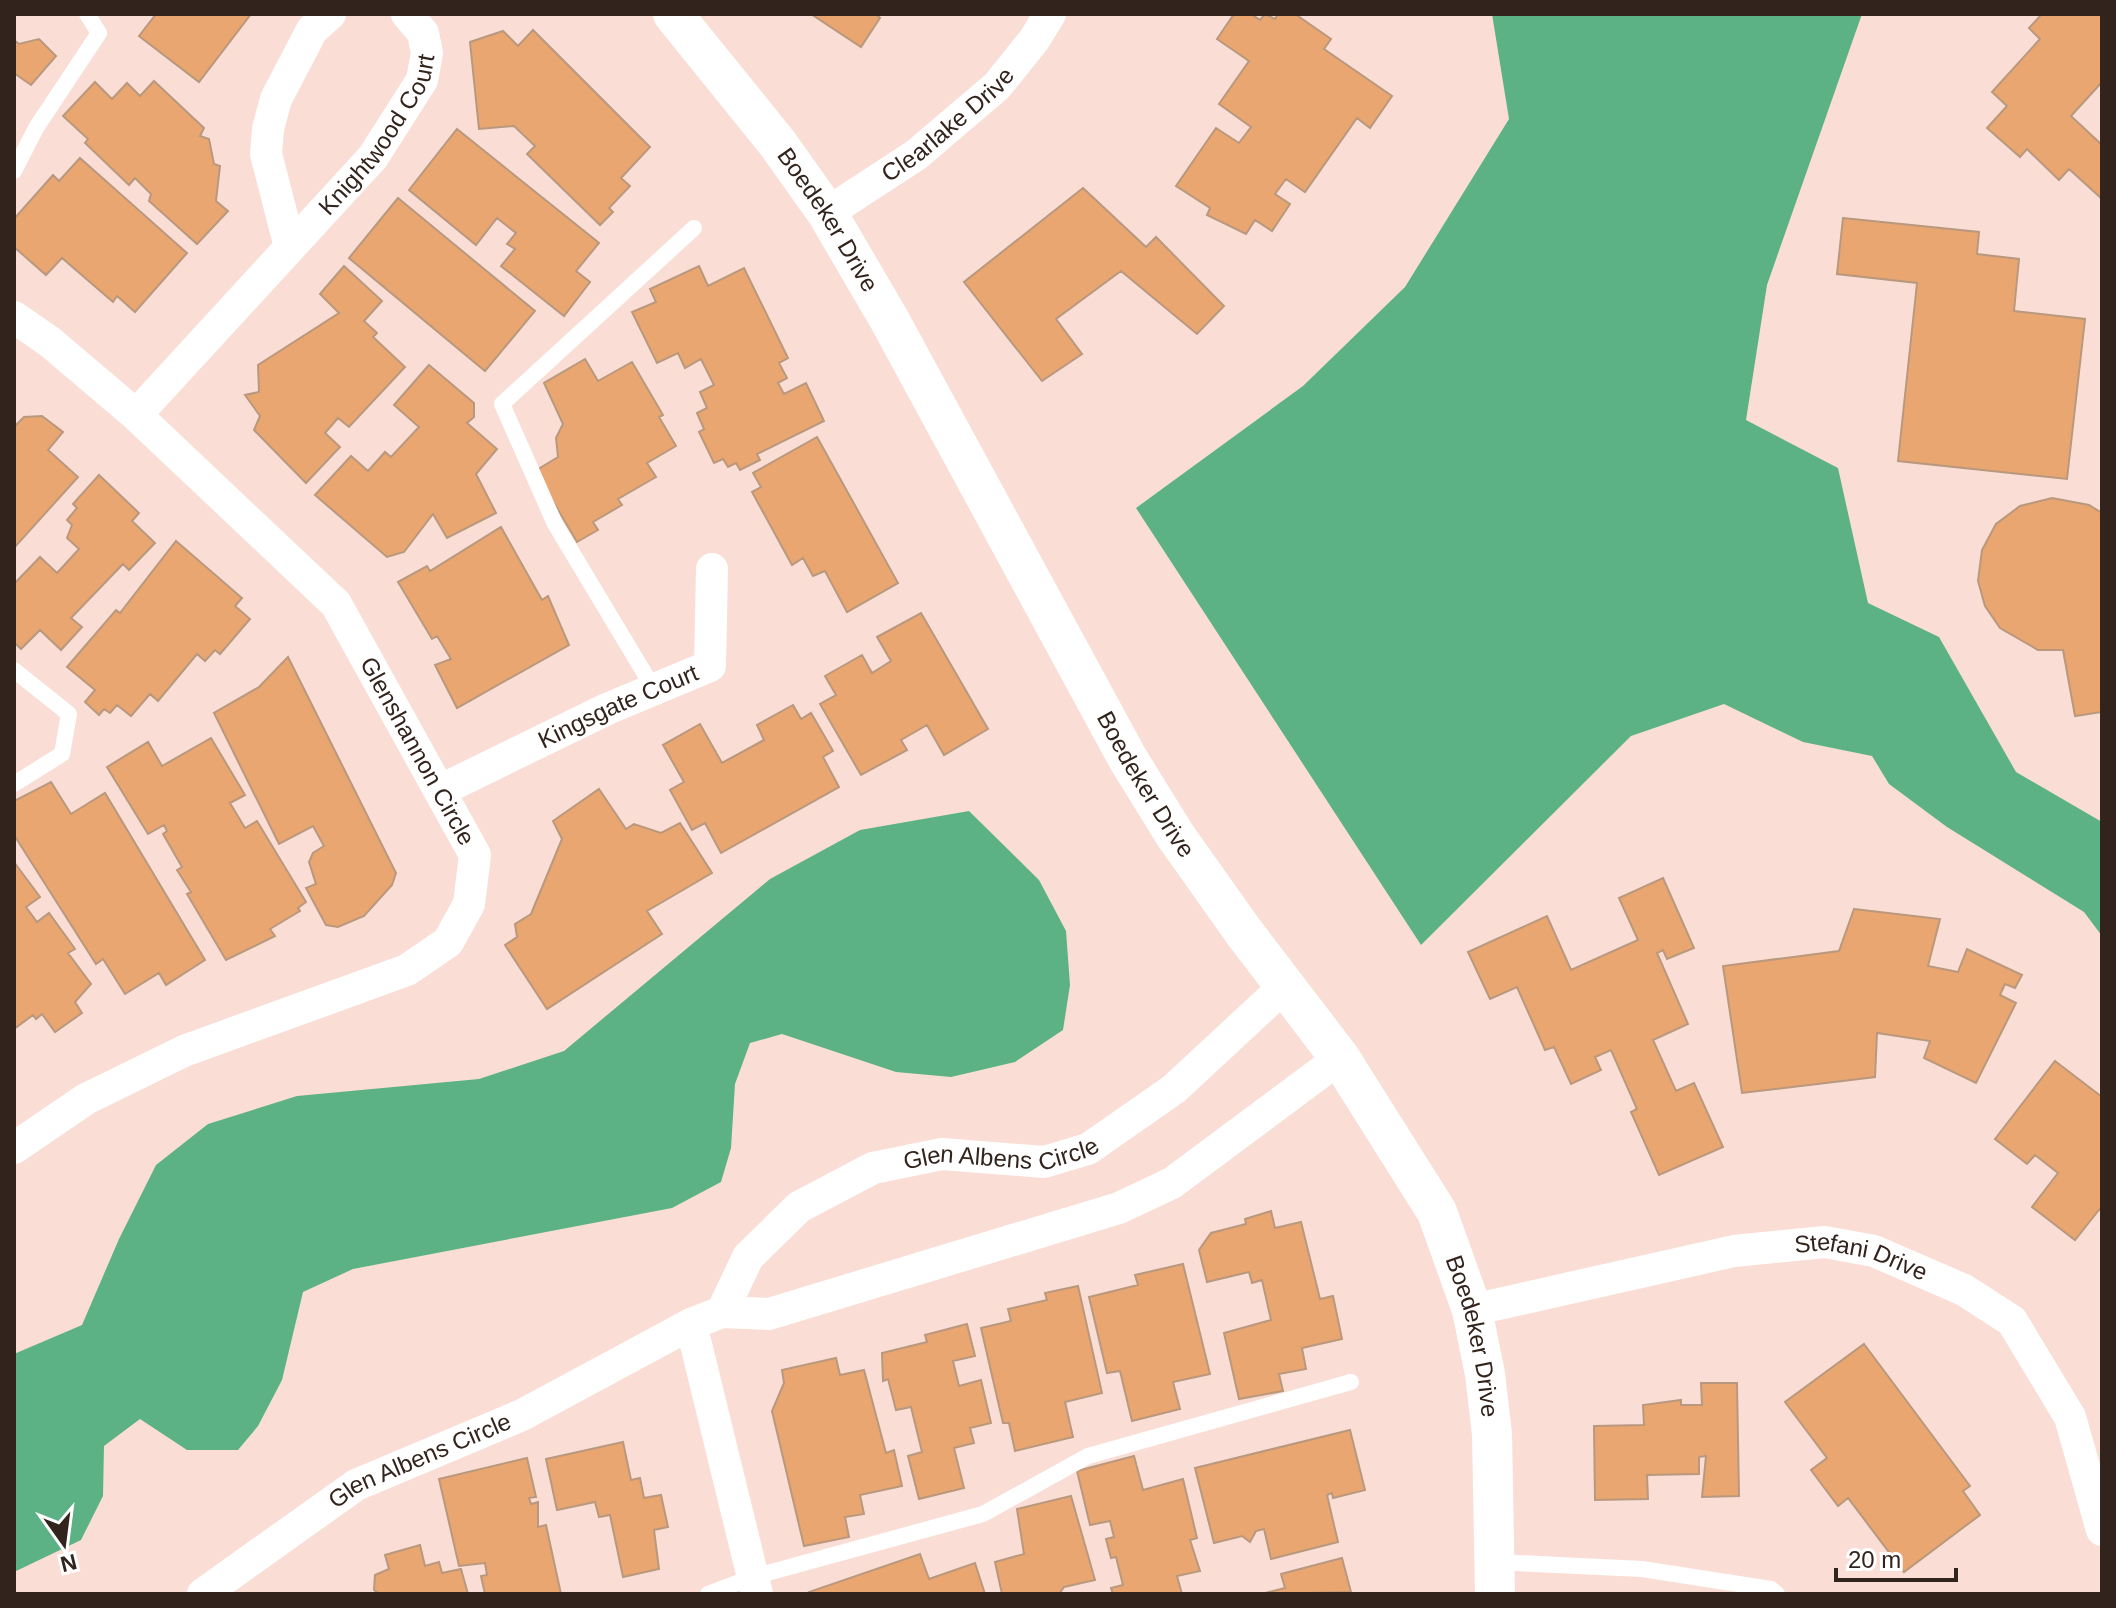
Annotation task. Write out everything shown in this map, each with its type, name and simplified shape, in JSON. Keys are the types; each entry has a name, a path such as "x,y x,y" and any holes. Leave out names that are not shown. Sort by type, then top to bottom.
{"street":[{"name":"Knightwood Court","path":"290,247 266,154 268,129 276,99 312,30 330,14"},
{"name":"Knightwood Court","path":"136,415 373,157 422,80 427,53 423,33 407,14"},
{"name":"Boedeker Drive","path":"673,14 778,144 827,213 889,319 1128,759 1175,835 1340,1058 1437,1212 1472,1310 1485,1374 1492,1434 1495,1578"},
{"name":"Clearlake Drive","path":"827,213 916,155 997,86 1034,40 1050,14"},
{"name":"Glenshannon Circle","path":"14,317 50,342 136,415 336,604 475,855 469,904 448,942 407,970 184,1051 86,1099 14,1148"},
{"name":"Kingsgate Court","path":"441,790 607,709 710,666 712,569"},
{"name":"Glen Albens Circle","path":"722,1312 748,1257 799,1207 873,1168 914,1159 942,1154 1044,1162 1088,1149 1174,1089 1286,985"},
{"name":"Glen Albens Circle","path":"203,1594 356,1485 522,1415 691,1324 722,1312 769,1314 1119,1208 1172,1183 1340,1058"},
{"name":"Stefani Drive","path":"1472,1310 1734,1251 1825,1242 1874,1251 1964,1290 2012,1321 2070,1417 2102,1530"},
{"path":"691,1324 755,1585"}],"lane":[{"path":"14,171 36,128 99,33 87,14"},
{"path":"654,689 555,524 502,404 694,228"},
{"path":"14,670 69,714 62,754 14,784"},
{"path":"708,1594 755,1585 983,1514 1088,1456 1351,1382"},
{"path":"1495,1578 1642,1569 1771,1589 1777,1594"}],"shaded area":[{"path":"1492,14 1862,14 1767,285 1746,420 1838,468 1868,603 1939,637 2016,772 2102,822 2102,936 2084,912 1947,827 1889,784 1872,756 1803,742 1724,704 1631,736 1421,945 1136,508 1303,386 1405,287 1509,119"},
{"path":"969,811 1039,880 1066,931 1070,985 1063,1030 1015,1062 951,1077 896,1072 782,1034 750,1043 735,1084 731,1148 721,1182 672,1208 353,1269 303,1292 282,1380 258,1426 238,1450 187,1450 140,1419 104,1446 103,1496 81,1540 14,1572 14,1354 82,1325 119,1239 156,1165 208,1124 297,1096 479,1079 564,1051 770,879 860,830"}],"building":[{"path":"156,14 251,14 199,82 139,36"},
{"path":"811,14 876,14 880,18 861,47"},
{"path":"1234,14 1251,14 1260,20 1265,14 1275,19 1278,14 1295,14 1331,39 1324,49 1392,96 1370,128 1357,118 1305,192 1286,179 1275,194 1290,204 1272,231 1255,220 1246,234 1207,215 1210,208 1176,186 1216,128 1239,143 1251,127 1219,104 1249,61 1217,39"},
{"path":"2042,14 2102,14 2102,82 2071,116 2102,145 2102,199 2069,169 2059,180 2027,149 2020,157 1987,128 2007,106 1992,92 2040,39 2029,28"},
{"path":"533,30 650,147 621,178 630,186 609,208 613,212 600,225 527,154 535,146 514,126 479,129 470,42 503,31 518,46"},
{"path":"39,39 56,56 31,85 14,73 14,40 19,44"},
{"path":"154,81 204,128 200,136 209,139 214,164 220,166 216,201 228,211 197,244 149,201 151,194 135,178 129,185 85,143 88,139 63,116 95,82 112,99 127,83 140,96"},
{"path":"457,129 599,243 576,271 590,282 564,316 501,266 515,249 507,244 516,233 497,218 476,245 409,190"},
{"path":"80,158 187,253 135,312 117,296 113,302 62,258 46,275 14,247 14,219 53,175 59,181"},
{"path":"1083,188 1146,247 1156,237 1224,306 1197,334 1121,271 1056,319 1082,354 1042,381 964,282"},
{"path":"398,198 535,311 485,371 349,258"},
{"path":"1843,218 1979,232 1977,254 2019,259 2014,311 2085,319 2067,479 1898,461 1917,283 1837,274"},
{"path":"344,266 382,301 364,321 377,333 373,337 405,367 349,427 338,418 325,433 340,447 306,483 254,430 260,416 245,395 259,392 258,365 339,313 320,294"},
{"path":"699,266 708,286 744,268 788,358 779,363 787,378 778,383 784,394 806,383 824,421 757,454 760,460 740,470 736,463 728,467 723,459 714,463 699,432 704,429 697,413 707,408 700,392 714,385 701,359 685,368 678,353 657,363 632,312 656,302 650,289"},
{"path":"585,359 598,381 632,362 663,415 659,417 676,446 647,463 656,477 618,499 622,505 593,522 598,530 577,542 535,471 558,457 556,438 563,424 544,383"},
{"path":"429,365 474,403 474,417 467,423 497,449 476,474 496,513 447,538 433,514 404,552 387,557 315,495 351,456 368,471 385,452 391,457 419,427 394,405"},
{"path":"42,416 63,432 48,450 78,477 14,548 14,424 24,417"},
{"path":"817,437 898,583 847,612 825,571 813,576 803,558 792,565 752,492 761,487 753,473"},
{"path":"99,475 139,513 132,521 155,543 129,570 123,564 71,618 82,627 61,650 40,630 21,649 14,642 14,584 40,557 57,573 79,549 67,538 72,525 67,520 77,508 73,504"},
{"path":"2052,498 2089,505 2102,513 2102,712 2075,716 2063,650 2038,650 2000,628 1985,606 1978,581 1982,550 1996,524 2020,506"},
{"path":"501,527 542,600 548,596 569,645 457,708 435,665 451,659 437,636 432,639 398,582 427,566 430,571"},
{"path":"176,541 242,598 235,606 250,619 220,654 215,650 205,661 197,654 158,701 150,694 131,716 117,705 110,713 104,709 99,715 85,702 95,690 67,667 116,610 120,613"},
{"path":"921,613 988,729 944,755 927,725 901,740 907,750 861,775 820,704 836,695 825,676 862,655 872,673 891,661 877,637"},
{"path":"288,657 396,873 392,885 364,916 338,927 326,925 306,888 316,884 309,862 313,853 324,846 313,826 279,844 214,713 259,687"},
{"path":"793,705 801,719 811,713 833,751 823,757 839,787 721,853 705,823 692,830 670,790 684,782 663,745 700,724 722,763 764,740 757,725"},
{"path":"211,738 245,795 230,803 245,828 257,821 306,902 298,908 300,911 270,929 275,936 226,960 187,894 191,892 177,870 182,867 163,834 167,831 164,825 148,834 107,767 148,742 162,766"},
{"path":"51,782 71,814 105,793 205,960 166,985 159,973 125,994 103,959 96,964 14,835 14,801"},
{"path":"599,789 626,829 634,824 661,833 680,823 712,873 647,911 662,934 547,1009 505,945 517,937 515,924 531,914 562,839 553,821"},
{"path":"14,862 40,897 26,907 37,922 49,913 75,949 68,953 91,984 75,1002 82,1013 55,1032 42,1014 36,1019 33,1015 14,1029"},
{"path":"1663,878 1694,948 1667,959 1663,950 1657,953 1688,1024 1653,1040 1676,1091 1694,1083 1723,1147 1659,1175 1631,1112 1637,1109 1611,1050 1595,1057 1601,1070 1571,1084 1554,1047 1545,1050 1517,987 1490,999 1468,952 1547,916 1571,970 1638,940 1619,898"},
{"path":"1854,909 1940,919 1928,966 1958,972 1967,949 2022,975 2015,988 2005,984 2000,995 2016,1003 1976,1083 1924,1058 1930,1041 1877,1033 1875,1077 1742,1093 1723,966 1839,951"},
{"path":"2055,1061 2102,1097 2102,1206 2075,1240 2032,1207 2058,1173 2035,1155 2027,1164 1995,1139"},
{"path":"1271,1211 1275,1228 1301,1222 1320,1299 1333,1296 1342,1339 1302,1348 1306,1369 1279,1374 1283,1391 1239,1399 1224,1333 1271,1320 1262,1280 1252,1283 1249,1272 1207,1282 1199,1250 1211,1233 1246,1224 1245,1219"},
{"path":"1183,1264 1210,1374 1173,1382 1180,1409 1132,1421 1120,1371 1107,1373 1089,1297 1138,1285 1135,1275"},
{"path":"1078,1286 1102,1393 1065,1402 1073,1437 1015,1451 1009,1423 1003,1423 981,1328 1011,1321 1008,1309 1047,1300 1045,1293"},
{"path":"967,1324 975,1356 953,1361 959,1386 981,1380 991,1423 970,1428 974,1443 954,1448 964,1488 919,1499 908,1456 922,1452 911,1407 896,1410 888,1379 883,1381 882,1353 927,1342 925,1335"},
{"path":"1864,1344 1970,1486 1963,1491 1980,1515 1904,1572 1848,1498 1838,1506 1811,1470 1827,1458 1785,1402"},
{"path":"836,1358 840,1375 864,1370 886,1453 894,1450 902,1486 860,1495 864,1514 845,1517 849,1537 804,1546 772,1411 784,1383 782,1370"},
{"path":"1701,1383 1737,1383 1739,1496 1702,1497 1706,1456 1699,1457 1699,1474 1647,1475 1648,1499 1595,1500 1594,1426 1644,1425 1643,1405 1681,1400 1681,1405 1702,1405"},
{"path":"1350,1430 1365,1490 1333,1498 1332,1493 1327,1495 1338,1542 1271,1559 1264,1529 1256,1531 1250,1542 1242,1536 1214,1543 1195,1468"},
{"path":"623,1442 631,1480 640,1478 644,1498 661,1495 668,1527 654,1530 659,1569 623,1577 610,1515 599,1517 595,1502 557,1510 546,1459"},
{"path":"1134,1456 1143,1490 1183,1479 1197,1538 1190,1540 1200,1571 1177,1576 1182,1594 1113,1594 1111,1588 1123,1585 1116,1557 1111,1558 1106,1539 1114,1537 1110,1521 1090,1525 1077,1471"},
{"path":"527,1458 536,1497 529,1498 531,1504 538,1502 538,1527 546,1525 561,1594 485,1594 481,1576 487,1575 485,1563 459,1566 439,1479"},
{"path":"1071,1496 1095,1580 1064,1587 1059,1594 1002,1594 995,1562 1024,1554 1017,1509"},
{"path":"420,1545 425,1566 439,1562 442,1573 461,1569 468,1594 380,1594 374,1590 375,1575 389,1569 385,1555"},
{"path":"920,1554 929,1579 975,1563 985,1594 809,1592"},
{"path":"1342,1558 1351,1592 1261,1594 1285,1588 1281,1574"}]}
